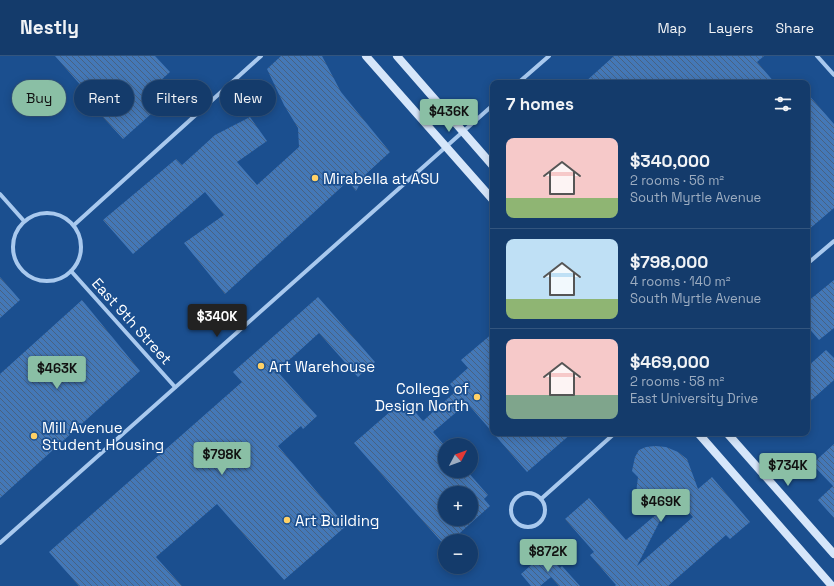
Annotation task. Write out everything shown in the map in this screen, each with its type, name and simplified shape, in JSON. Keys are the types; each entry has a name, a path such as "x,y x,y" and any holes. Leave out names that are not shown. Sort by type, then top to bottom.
{"main road":[{"path":"366,56 490,197"},
{"path":"397,56 490,162"},
{"path":"701,436 832,586"},
{"path":"730,436 834,554"}],"street":[{"path":"74,225 261,56"},
{"path":"521,80 549,56"},
{"path":"818,56 834,75"},
{"path":"0,543 490,108"},
{"path":"0,194 24,221"},
{"path":"44,212 55,213 66,218 74,225 79,234 81,249 77,263 71,271 62,277 52,280 41,280 31,277 22,270 16,261 13,250 17,229 24,221 34,215 44,212"},
{"path":"810,261 834,240"},
{"name":"East 9th Street","path":"71,271 175,387"},
{"path":"542,499 612,436"},
{"path":"526,493 537,495 542,499 545,508 544,518 541,522 529,527 515,521 511,506 516,498 526,493"}],"building":[{"path":"55,56 155,56 170,72 161,80 142,80 142,116 149,116 123,139 102,116 134,116 134,80 76,80"},
{"name":"Mirabella at ASU","path":"281,56 322,56 341,92 390,152 366,174 356,191 348,181 225,294 184,243 224,215 205,192 133,254 103,220 176,159 182,165 215,135 250,117 267,141 237,162 257,185 299,147 298,128 276,88 276,80 272,80 267,69"},
{"path":"614,56 764,56 757,62 772,80 587,80"},
{"path":"810,96 834,124 834,208 810,228"},
{"path":"0,277 20,300 0,318"},
{"path":"834,280 834,328 819,340 810,330 810,300"},
{"path":"318,297 375,362 358,377 319,333 277,371 317,416 303,429 301,426 278,446 346,526 284,580 217,504 156,557 182,586 79,586 49,552 242,382 233,372"},
{"name":"Mill Avenue Student Housing","path":"82,300 140,371 0,498 0,374"},
{"path":"490,336 490,430 467,403 433,432 438,438 438,478 473,478 488,495 484,499 490,506 478,517 478,486 438,486 438,526 468,526 459,534 438,534 438,538 354,443 399,404 405,410 410,406 423,421 456,391 450,384 468,368 461,360"},
{"path":"826,350 834,358 834,380 810,401 810,364"},
{"path":"496,436 569,436 527,472"},
{"path":"834,444 834,518 818,500 833,486 812,464"},
{"path":"646,447 666,447 678,452 687,459 698,489 712,477 750,522 730,539 726,535 668,586 615,586 616,585 590,555 594,552 565,519 589,498 626,540 658,513 635,501 638,477 632,471 635,457 639,450","holes":["673,495 693,517 637,566"]},
{"path":"546,552 560,568 562,566 580,586 559,586 551,577 540,586 531,586 521,574"}],"place":[{"name":"Mirabella at ASU","path":"315,178"},
{"name":"Art Warehouse","path":"261,366"},
{"name":"College of Design North","path":"477,397"},
{"name":"Mill Avenue Student Housing","path":"34,436"},
{"name":"Art Building","path":"287,520"}]}
